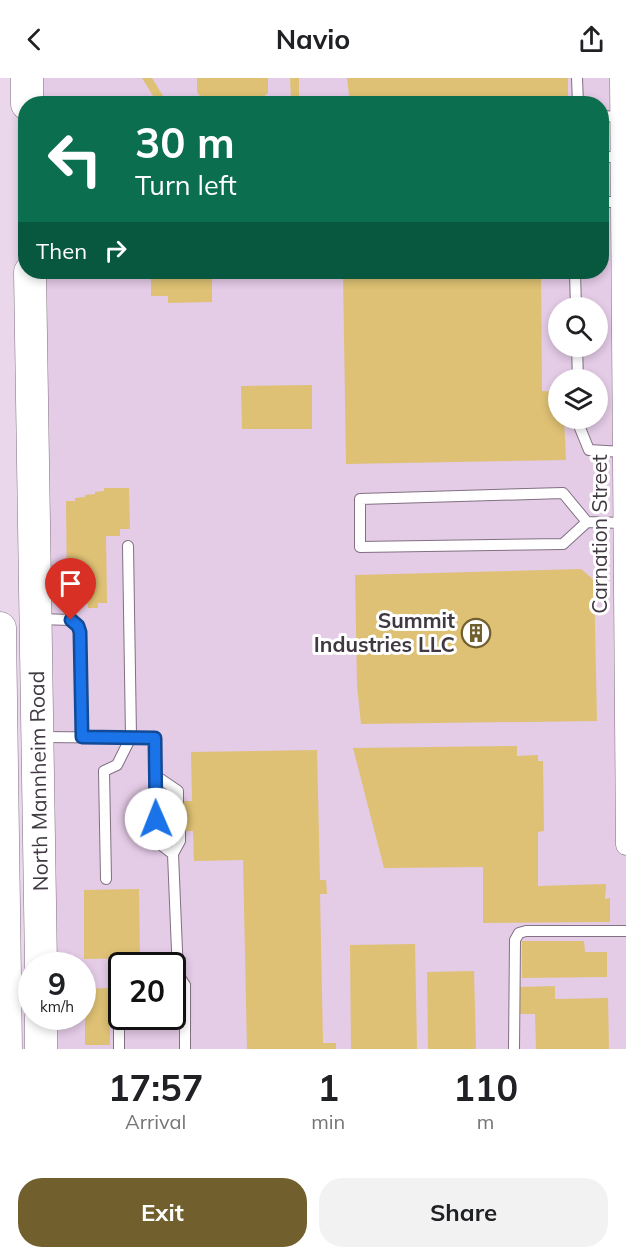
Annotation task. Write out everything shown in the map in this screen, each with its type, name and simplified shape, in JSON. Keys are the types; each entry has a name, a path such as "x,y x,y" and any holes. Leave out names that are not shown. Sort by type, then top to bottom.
{"main road":[{"path":"27,78 27,96"},
{"name":"North Mannheim Road","path":"30,279 41,952"},
{"name":"North Mannheim Road","path":"0,628 3,966 6,1049"},
{"path":"41,1030 41,1049"}],"street":[{"name":"Carnation Street","path":"620,78 611,116 611,202 624,297 626,845"}],"lane":[{"path":"577,78 578,96"},
{"path":"575,279 576,297"},
{"path":"580,429 589,450 624,460"},
{"path":"587,522 563,493 360,499 360,547 563,544 587,522 624,523"},
{"path":"106,879 104,771 117,765 131,738 128,546"},
{"path":"36,619 71,620 78,626 82,737"},
{"path":"38,737 155,738 156,841 173,854"},
{"path":"156,776 178,792 178,801"},
{"path":"180,832 180,841 173,854 178,975 185,985 185,1049"},
{"path":"514,1049 514,940 519,933 526,931 626,931"},
{"path":"119,1030 119,1049"}],"shaded area":[{"path":"42,78 626,78 626,1049 54,1049 54,1030 96,1030 96,952 53,952 44,279 609,279 609,96 42,96"}],"building":[{"path":"142,78 152,78 163,96 153,96"},
{"path":"197,78 268,78 268,93 264,96 200,96 197,92"},
{"path":"290,78 299,78 299,96 291,96"},
{"path":"347,78 568,78 568,96 349,96"},
{"path":"151,279 212,279 212,302 168,303 168,296 151,296"},
{"path":"343,279 541,279 542,391 548,391 548,429 565,429 566,460 346,464"},
{"path":"312,385 312,429 242,429 241,386"},
{"path":"104,488 129,488 130,529 120,529 120,536 106,536 107,603 98,603 98,608 88,608 88,604 77,605 77,594 67,594 66,501 75,501 75,498 104,491"},
{"name":"Summit Industries LLC","path":"581,569 594,580 597,721 361,724 357,685 355,575"},
{"path":"517,746 517,756 538,755 538,761 543,761 544,831 538,832 538,886 606,884 605,899 610,898 610,922 483,923 483,867 384,868 353,748"},
{"path":"317,750 320,880 326,880 327,894 320,894 323,1043 336,1043 336,1049 247,1049 243,860 194,861 193,831 160,832 160,801 192,801 191,752"},
{"path":"139,889 140,952 108,952 108,959 96,959 96,952 84,952 84,890"},
{"path":"522,941 584,941 585,952 607,952 607,977 522,978"},
{"path":"415,944 417,1049 351,1049 350,945"},
{"path":"474,971 476,1049 428,1049 427,972"},
{"path":"555,986 555,999 608,998 609,1049 536,1049 535,1014 520,1014 519,987"},
{"path":"108,988 110,1045 85,1045 85,1030 96,1030 96,989"}],"place":[{"name":"Summit Industries LLC","path":"476,633"}],"route":[{"path":"71,620 78,626 80,632 82,737 155,738 156,819"}]}
